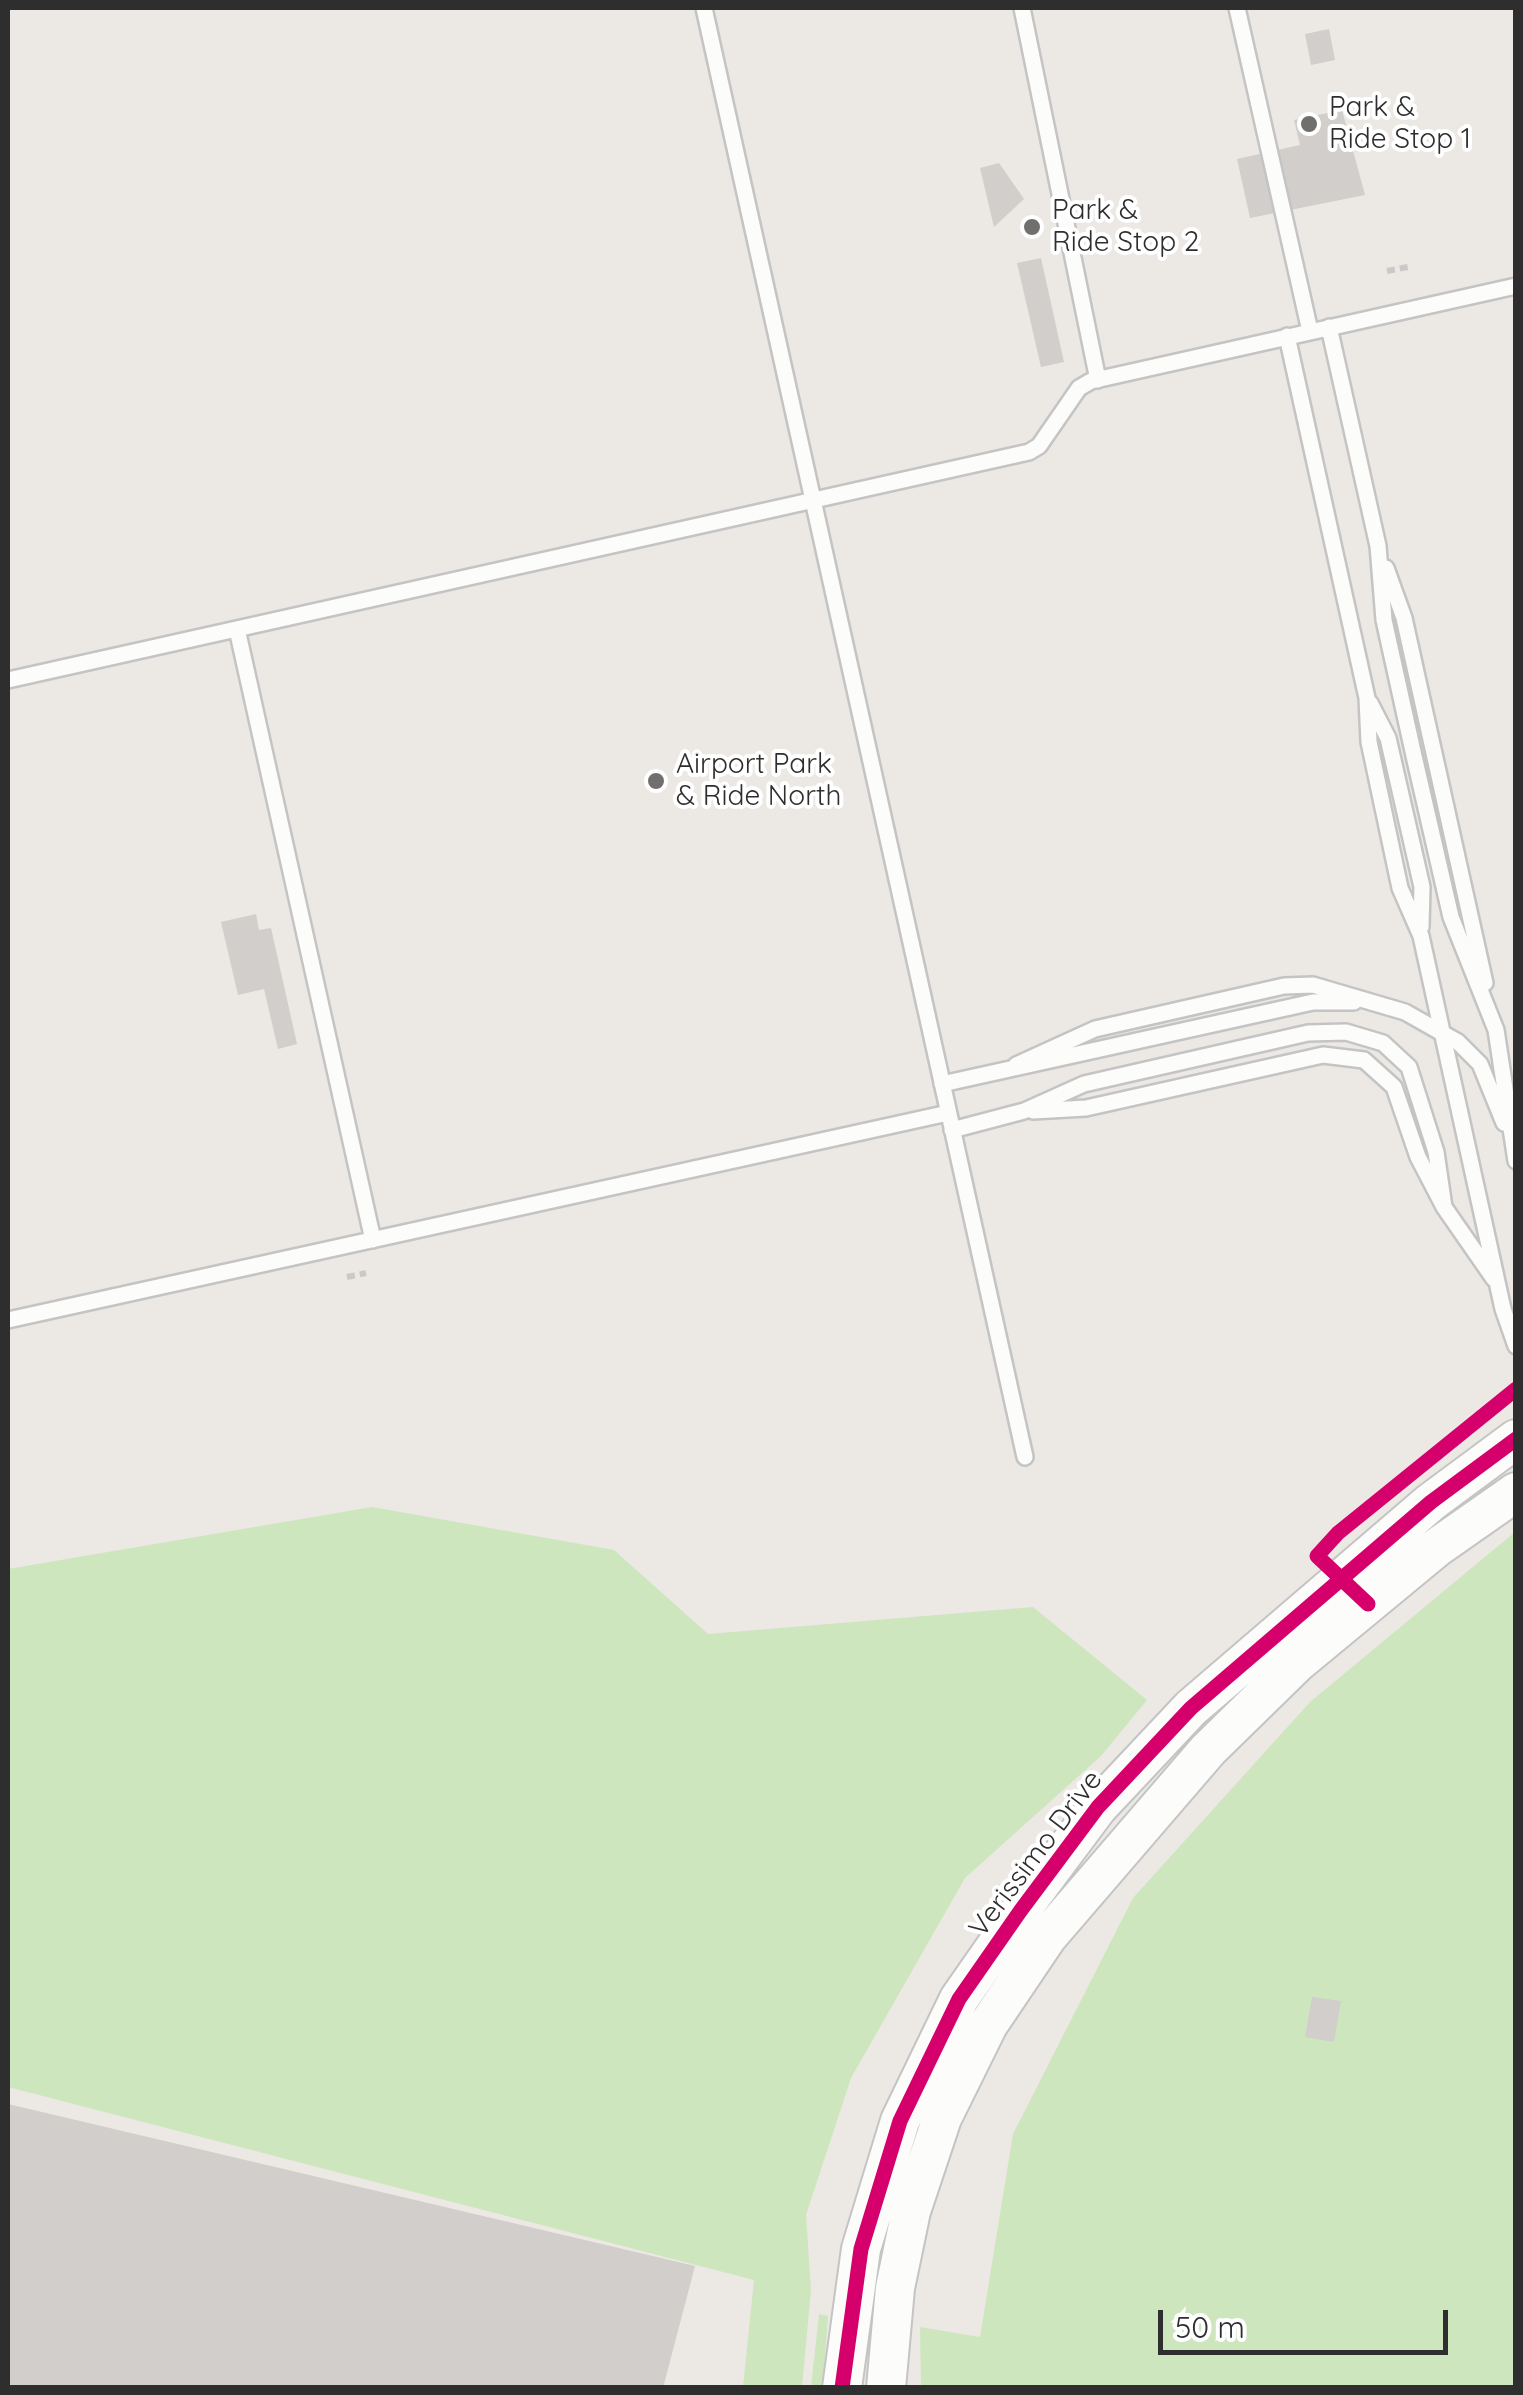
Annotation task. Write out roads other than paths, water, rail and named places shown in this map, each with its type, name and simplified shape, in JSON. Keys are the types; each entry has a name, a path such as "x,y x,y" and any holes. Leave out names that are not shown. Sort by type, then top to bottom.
{"street":[{"name":"Verissimo Drive","path":"842,2388 860,2248 900,2120 960,1999 1011,1925 1098,1807 1190,1708 1431,1502 1516,1439"},
{"path":"886,2388 903,2249 942,2118 980,2040 1048,1936 1208,1750 1298,1662 1436,1548 1516,1492"}],"lane":[{"path":"704,8 1025,1457"},
{"path":"1022,8 1098,380"},
{"path":"1237,8 1310,331"},
{"path":"8,680 1028,452 1039,446 1079,388 1098,380 1516,286"},
{"path":"1330,327 1378,546 1384,620 1450,917 1496,1030 1516,1161"},
{"path":"1288,336 1367,698 1369,742 1400,888 1421,936 1499,1291 1516,1346"},
{"path":"237,629 373,1240"},
{"path":"1016,1065 1096,1029 1284,986 1313,985 1405,1012 1442,1032 1480,1064 1512,1142"},
{"path":"942,1084 1313,1002 1375,1003"},
{"path":"952,1130 1024,1111 1084,1084 1327,1031 1365,1037 1398,1054 1416,1082 1436,1152 1444,1207"},
{"path":"1024,1111 1086,1108 1324,1055 1349,1056 1375,1067 1394,1087 1418,1157 1444,1207 1499,1291"},
{"path":"8,1320 948,1113"}],"place":[{"name":"Park & Ride Stop 1","path":"1309,124"},
{"name":"Park & Ride Stop 2","path":"1032,227"},
{"name":"Airport Park & Ride North","path":"656,781"}]}
